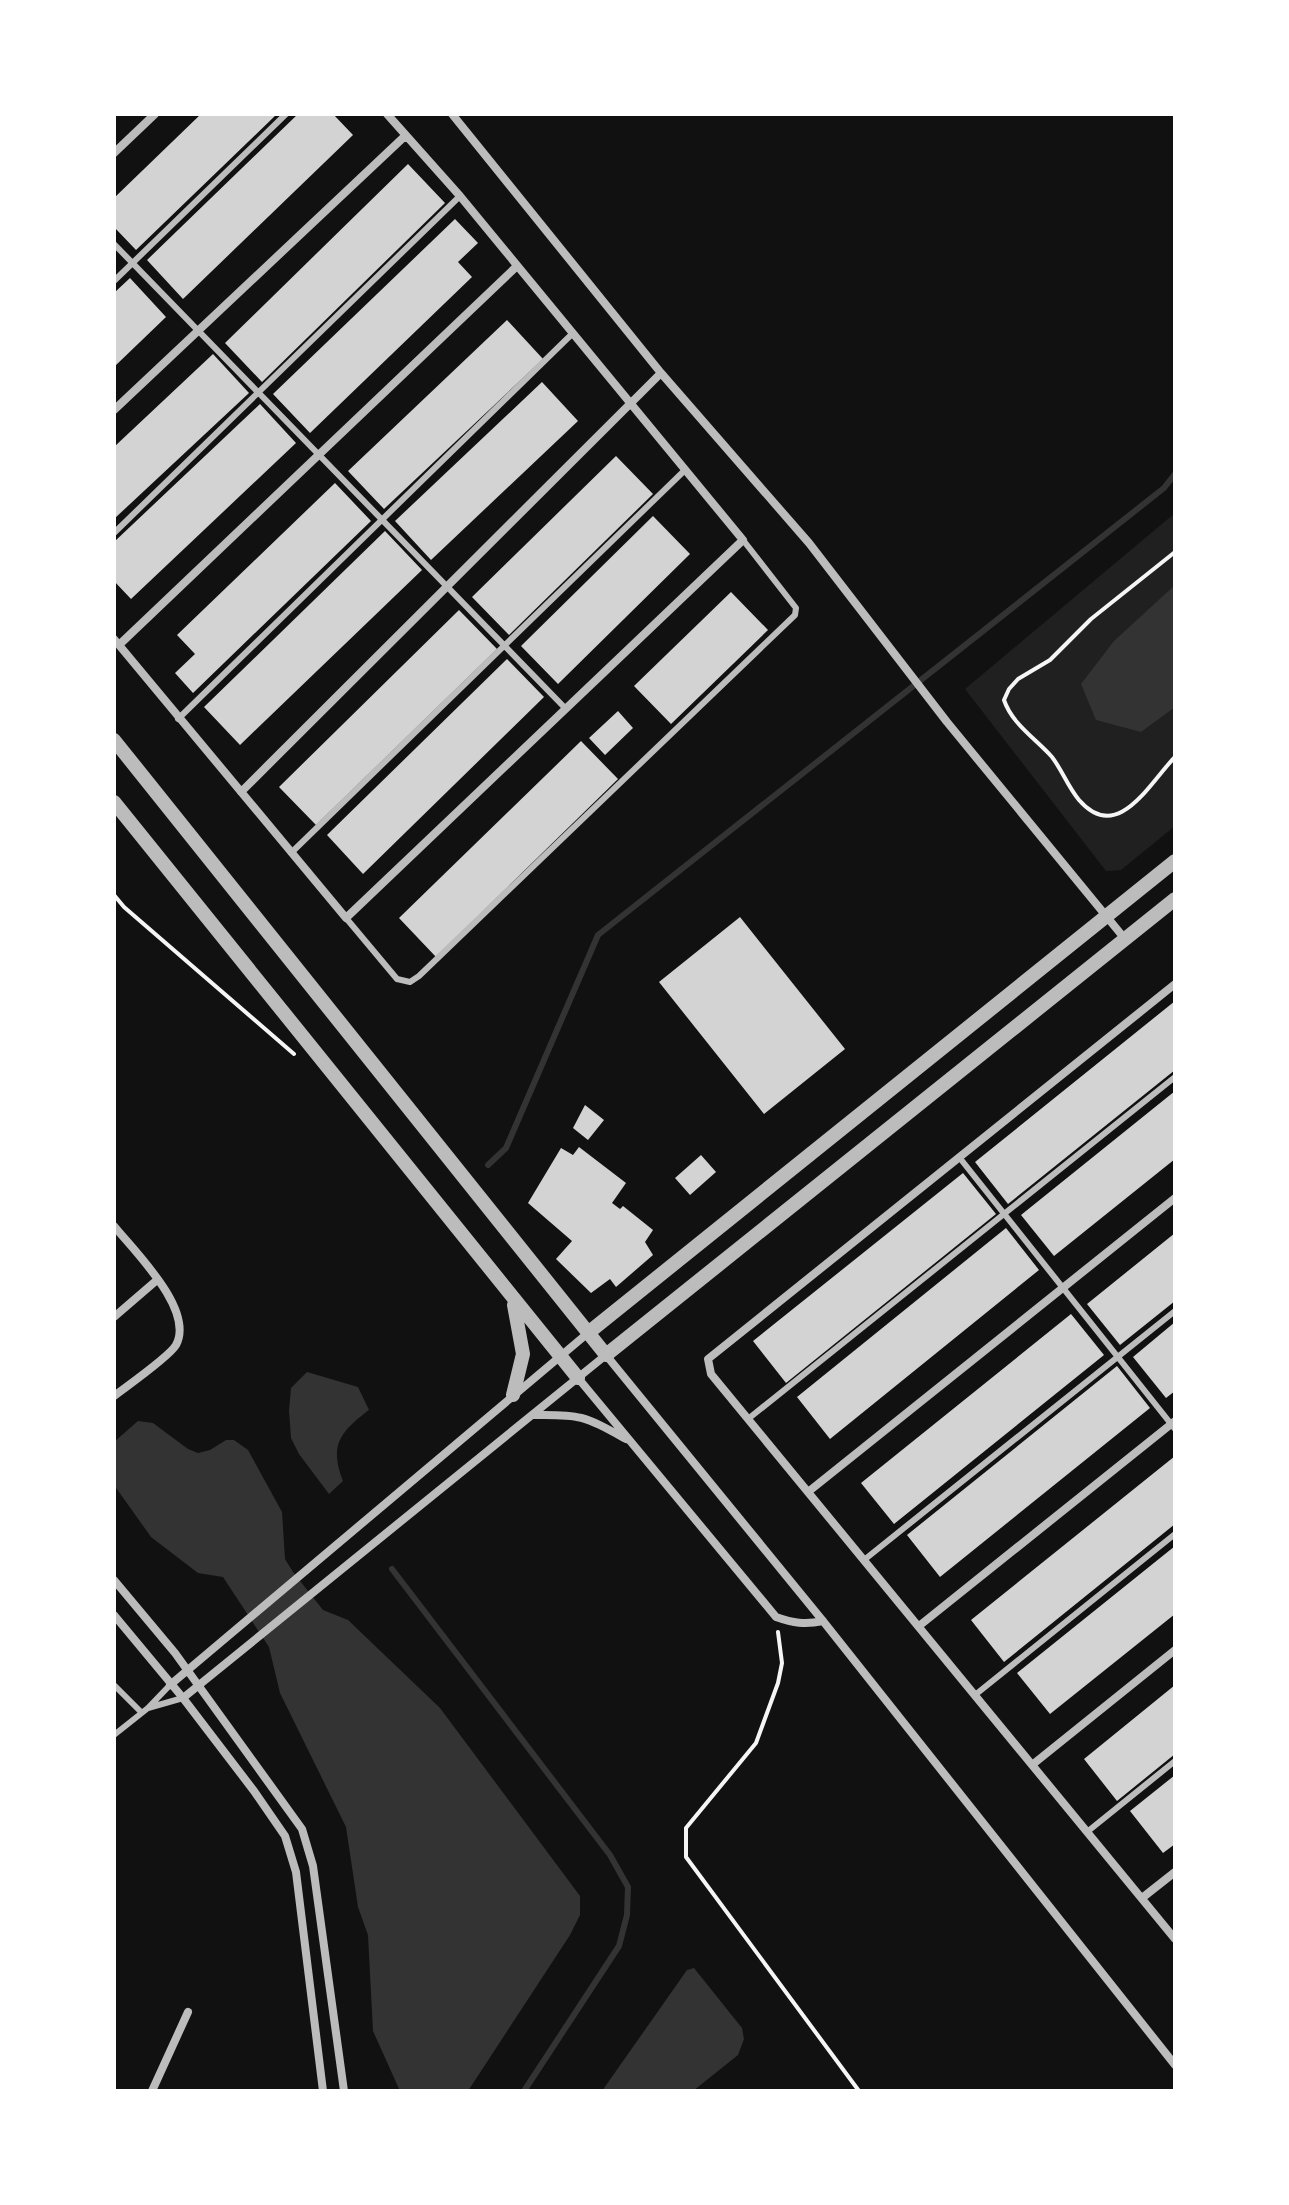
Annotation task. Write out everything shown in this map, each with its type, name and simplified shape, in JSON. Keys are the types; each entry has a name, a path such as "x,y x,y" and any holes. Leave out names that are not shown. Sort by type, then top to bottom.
{"street":[{"path":"114,153 155,114"},
{"path":"387,114 460,196 743,540 346,918 116,642 318,456 517,266"},
{"path":"452,114 661,373 809,543 947,722 1125,939"},
{"path":"114,410 405,136"},
{"path":"241,792 661,373"},
{"path":"114,740 588,1333 823,1621 1175,2065"},
{"path":"114,802 512,1299 776,1617 807,1625 823,1621"},
{"path":"170,1685 559,1356 1175,861"},
{"path":"183,1698 1175,899"},
{"path":"1175,984 708,1359 711,1374 1175,1939"},
{"path":"808,1492 1175,1198"},
{"path":"114,1226 178,1311 181,1329 175,1347 114,1396"},
{"path":"114,1317 157,1280"},
{"path":"512,1299 523,1354 513,1395"},
{"path":"533,1415 568,1413 583,1416 630,1441"},
{"path":"919,1626 1174,1424"},
{"path":"114,1580 187,1670 302,1829 313,1866 344,2091"},
{"path":"114,1615 183,1698 285,1836 296,1872 323,2091"},
{"path":"1032,1765 1175,1650"},
{"path":"1142,1898 1175,1872"},
{"path":"305,1941 323,1939"},
{"path":"312,2004 331,2001"},
{"path":"152,2091 188,2012"}],"lane":[{"path":"114,281 286,114"},
{"path":"114,533 460,196"},
{"path":"114,244 566,709"},
{"path":"178,719 573,333"},
{"path":"291,853 685,470"},
{"path":"346,918 397,979 410,982 431,965 795,615 796,608 743,540"},
{"path":"748,1419 1175,1077"},
{"path":"959,1157 1174,1424"},
{"path":"864,1560 1175,1311"},
{"path":"975,1695 1175,1534"},
{"path":"114,1685 144,1710"},
{"path":"114,1735 170,1685"},
{"path":"144,1710 183,1698"},
{"path":"1087,1832 1175,1761"}],"path":[{"path":"1175,552 1091,619 1050,660 1018,679 1004,700 1008,712 1053,759 1078,799 1091,811 1106,815 1133,807 1175,757"},
{"path":"114,895 298,1058"},
{"path":"776,1617 782,1663 756,1743 686,1828 686,1857 859,2091"}],"shaded area":[{"path":"1175,513 1175,826 1121,870 1106,871 965,689"},
{"path":"1175,585 1175,707 1141,732 1096,720 1081,684 1114,641"},
{"path":"307,1372 358,1387 369,1410 351,1425 340,1440 337,1458 343,1481 329,1494 291,1438 291,1388"},
{"path":"138,1421 153,1423 198,1453 226,1440 234,1440 248,1450 282,1512 285,1559 293,1572 323,1610 348,1620 440,1708 580,1896 580,1915 570,1935 468,2091 400,2091 373,2031 368,1935 358,1907 346,1827 280,1693 269,1647 223,1577 198,1573 151,1537 114,1485 114,1442"},
{"path":"694,1968 742,2028 744,2039 738,2055 693,2091 602,2091 687,1970"}],"building":[{"path":"201,114 277,114 136,250 114,227 114,198"},
{"path":"298,114 333,114 353,135 183,299 147,260"},
{"path":"408,164 445,203 262,382 225,343"},
{"path":"455,219 478,243 458,262 472,277 310,433 273,394"},
{"path":"130,278 166,317 114,367 114,293"},
{"path":"507,320 543,359 384,509 348,471"},
{"path":"213,354 249,393 114,519 114,447"},
{"path":"542,382 578,421 431,560 395,521"},
{"path":"260,404 296,443 131,599 114,581 114,542"},
{"path":"616,456 653,494 509,635 472,597"},
{"path":"335,483 371,521 193,693 175,673 195,654 177,635"},
{"path":"653,516 690,554 558,684 521,646"},
{"path":"385,531 422,570 240,745 204,707"},
{"path":"731,592 768,630 671,724 634,686"},
{"path":"459,610 497,649 316,825 279,787"},
{"path":"507,659 544,697 363,874 327,835"},
{"path":"618,711 633,728 605,755 589,738"},
{"path":"581,741 618,779 436,957 399,918"},
{"path":"740,917 845,1049 764,1114 659,982"},
{"path":"1175,1001 1175,1070 1008,1204 975,1162"},
{"path":"1175,1091 1175,1159 1054,1256 1021,1215"},
{"path":"585,1105 604,1120 588,1140 573,1128"},
{"path":"579,1147 626,1183 612,1203 620,1209 623,1206 653,1230 645,1242 653,1255 616,1287 610,1279 591,1293 556,1259 572,1241 528,1203 561,1148 573,1155"},
{"path":"701,1155 716,1172 690,1195 675,1178"},
{"path":"963,1173 996,1214 786,1383 753,1341"},
{"path":"1006,1228 1039,1270 830,1439 797,1397"},
{"path":"1175,1233 1175,1301 1120,1345 1087,1304"},
{"path":"1071,1314 1104,1355 894,1524 861,1483"},
{"path":"1175,1322 1175,1391 1166,1398 1133,1357"},
{"path":"1117,1366 1150,1408 940,1577 907,1535"},
{"path":"1175,1456 1175,1524 1004,1662 971,1620"},
{"path":"1175,1546 1175,1614 1050,1714 1017,1673"},
{"path":"1175,1685 1175,1754 1117,1801 1084,1759"},
{"path":"1175,1775 1175,1844 1163,1853 1130,1811"}],"waterway":[{"path":"488,1165 506,1148 598,935 1164,488 1175,474"},
{"path":"392,1569 610,1855 628,1887 627,1915 619,1946 524,2091"}]}
